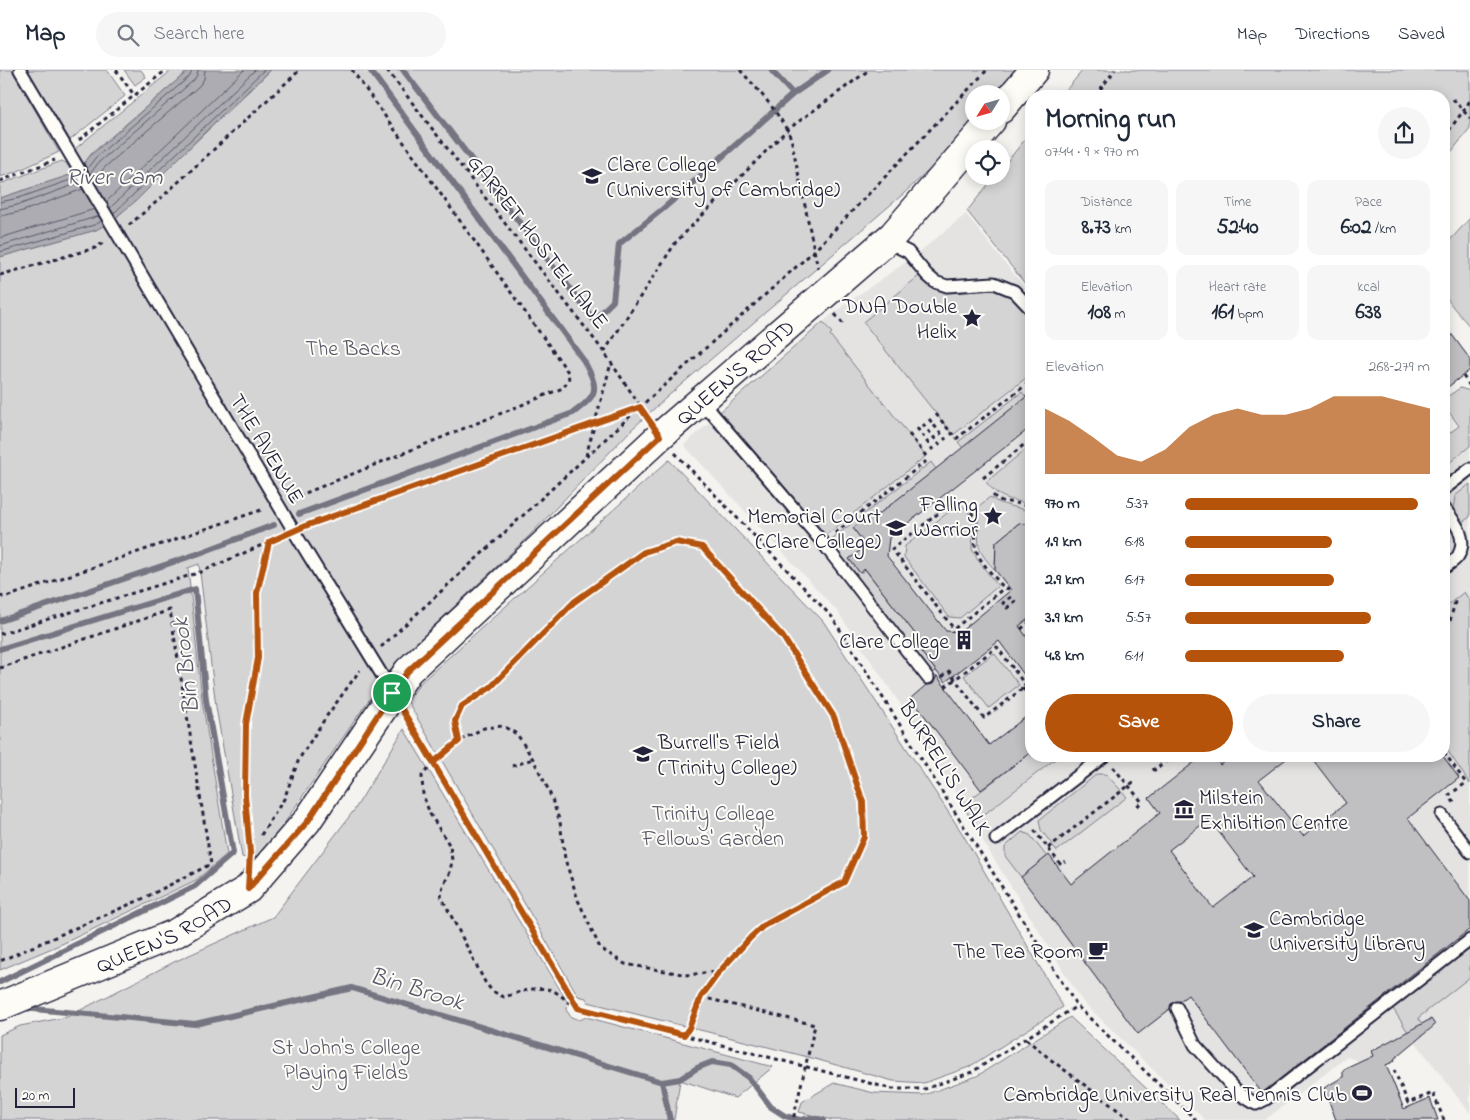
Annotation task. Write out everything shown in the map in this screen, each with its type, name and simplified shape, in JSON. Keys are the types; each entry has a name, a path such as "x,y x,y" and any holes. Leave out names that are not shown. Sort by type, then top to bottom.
{"main road":[{"path":"1010,98 1034,70"},
{"name":"QUEEN'S ROAD","path":"0,1006 176,932 248,889 308,821 408,671 693,406 886,241 908,220 983,130"}],"lane":[{"path":"20,70 68,152"},
{"name":"THE AVENUE","path":"68,152 392,693"},
{"path":"886,241 908,252 927,275 936,282 947,286 994,283 1014,290 1025,302"},
{"path":"693,406 711,412 823,543 933,679"},
{"path":"1450,485 1470,469"},
{"path":"1450,516 1459,528 1462,544 1458,557 1450,563"},
{"path":"996,840 1104,762"},
{"path":"1442,815 1470,852"},
{"path":"1177,1008 1195,1045 1238,1093 1256,1104 1266,1099 1470,940"}],"path":[{"path":"116,70 134,95"},
{"path":"0,181 68,152 166,70"},
{"path":"0,275 95,248 108,240 114,226 134,222 300,70"},
{"path":"0,594 3,597 9,596 278,504 563,388 569,380 568,372 352,70"},
{"name":"GARRET HOSTEL LANE","path":"387,70 604,352 660,436"},
{"path":"740,70 764,96 791,138 818,267 814,303"},
{"path":"604,352 676,242 787,130 869,70"},
{"path":"0,634 201,572 294,531 640,407 815,250 987,70"},
{"path":"1100,90 1116,70"},
{"path":"1453,99 1470,118"},
{"path":"1450,129 1470,100"},
{"path":"586,457 611,362"},
{"path":"1463,376 1470,386"},
{"path":"956,439 1025,385"},
{"path":"936,414 953,435"},
{"path":"929,419 946,440"},
{"path":"923,424 940,445"},
{"path":"916,428 934,450"},
{"path":"823,543 927,458 909,434"},
{"name":"BURRELL'S WALK","path":"660,436 832,617 1077,1006 1196,1120"},
{"path":"984,478 1025,444"},
{"path":"993,495 998,500 1025,506"},
{"path":"957,499 890,548 954,629 1004,588 1010,588"},
{"path":"971,512 975,516 977,525 975,547 979,557 1004,588"},
{"path":"250,853 245,795 246,724 258,658 257,593 269,542"},
{"path":"459,741 455,721 462,706 491,687 574,602 644,552 676,542 702,547 783,637 834,717 863,802 864,837 844,882 763,926 720,971 701,997 689,1028 684,1035"},
{"path":"1011,597 1003,603 1007,608 1018,599"},
{"path":"1450,621 1456,598"},
{"path":"0,668 170,610 211,864 142,899 0,961"},
{"path":"1021,629 1025,625"},
{"path":"945,687 997,647 1025,685"},
{"path":"1012,667 1016,664"},
{"path":"933,679 949,671 984,718 1023,688 1025,691"},
{"path":"392,693 578,1008"},
{"path":"720,971 688,975 625,964 600,948 578,900 565,859 560,822 549,791 534,759 517,734 503,726 484,728 459,741 434,762 422,776 422,795 430,814 450,846 452,860 450,872 443,886 441,896 485,982 492,991 504,997 531,989 552,990 578,1008 892,1089 925,1089 972,1072 1077,1006"},
{"path":"512,766 534,759"},
{"path":"1450,760 1466,783 1449,795 1459,810"},
{"path":"1109,762 1142,802 1135,808"},
{"path":"1048,848 1136,780"},
{"path":"1025,818 1061,865 1065,862"},
{"path":"701,997 815,1025 793,1120"},
{"path":"1026,1039 1131,1120"},
{"path":"1394,1070 1408,1103 1433,1093 1444,1120"}],"shaded area":[{"path":"966,214 1025,288 1025,762 1450,762 1450,462 1470,446 1470,1113 1414,1040 1395,1061 1379,1068 1347,1057 1265,1120 1205,1120 1082,1001 901,705 837,611 684,445 823,322 844,305 912,258"}],"green space":[{"path":"0,70 12,70 59,152 0,177"},
{"path":"28,70 107,70 125,96 70,140"},
{"path":"124,70 141,70 146,77 135,85"},
{"path":"172,70 189,70 91,154 82,166 75,153 76,148"},
{"name":"The Backs","path":"271,70 1022,70 1009,85 965,85 965,130 969,130 964,138 902,195 633,428 529,536 405,653 377,688 260,861 242,857 216,707 199,564 188,568 202,700 227,854 196,880 64,943 0,970 0,257 96,230 116,218"},
{"path":"1083,70 1470,70 1470,128 1450,153 1450,90 1066,90"},
{"path":"1025,139 1025,284 967,211 988,185 1010,185 1010,158"},
{"path":"62,161 66,163 73,174 0,198 0,184"},
{"path":"1470,218 1470,327 1450,303 1450,240"},
{"path":"919,276 931,287 945,293 996,290 1012,296 1025,312 1025,379 953,435 863,322"},
{"path":"823,322 832,333 830,335 926,456 826,535 720,412"},
{"path":"1460,388 1470,391 1470,446 1450,462 1450,433 1459,426 1450,413 1450,395"},
{"path":"1022,392 1025,396 1025,398 963,448 958,442"},
{"path":"1025,450 1025,504 1002,496 986,482"},
{"name":"Trinity College Fellows' Garden","path":"669,460 823,621 962,833 1063,1007 969,1067 924,1083 893,1081 808,1057 588,1002 586,998 578,996 408,702 419,684"},
{"path":"931,462 936,469 874,518 870,514 853,528 862,540 861,550 850,559 860,573 865,569 926,648 921,652 936,671 931,675 829,541"},
{"path":"1470,484 1470,517 1461,523 1453,509 1455,496"},
{"path":"990,497 1005,505 1025,510 1025,524 1019,523 996,542 995,570 980,549 979,523 974,510"},
{"path":"960,503 969,513 973,523 972,549 977,559 998,586 960,618 949,617 904,557 905,546"},
{"path":"1464,592 1470,601 1470,784 1450,754 1450,603"},
{"path":"994,653 1019,685 989,708 964,676"},
{"name":"St John's College Playing Fields","path":"404,729 567,1001 566,1010 571,1017 580,1020 586,1017 773,1067 735,1098 680,1080 674,1120 0,1120 0,1035 20,1026 67,1017 174,962 273,917 355,809"},
{"path":"1025,757 1025,762 1051,762 973,823 963,805"},
{"path":"1097,774 1106,774 1127,797 1057,851 1041,830 1039,820"},
{"path":"1022,832 1030,835 1047,857 1021,877 1005,856 1005,847"},
{"path":"1470,946 1470,977 1418,1018 1426,1029 1413,1040 1392,1007"},
{"path":"1070,1017 1180,1120 832,1120 799,1112 802,1102 834,1083 874,1093 924,1095 977,1076"}],"water":[{"name":"River Cam","path":"189,70 271,70 226,111 136,201 111,221 96,230 0,257 0,198 73,174 91,155"}],"building":[{"path":"1450,332 1470,359 1470,370 1450,385"},
{"path":"1025,398 1025,432 889,538 887,556 946,631 960,632 1011,590 995,570 996,542 1019,523 1025,524 1025,622 1019,626 1025,634 1025,676 999,641 945,682 921,652 926,648 865,569 860,573 849,559 866,546 853,528 871,514 874,518"},
{"path":"937,676 989,745 1025,718 1025,757 981,790 911,698 926,685 933,684"},
{"name":"Cambridge University Library","path":"1194,762 1218,762 1220,765 1224,762 1282,762 1259,780 1303,836 1346,803 1315,762 1447,762 1459,778 1408,818 1470,901 1470,929 1262,1093 1188,995 1180,1001 1173,1002 1170,1009 1138,1034 1021,877 1049,855 1071,884 1160,813 1149,798","holes":["1209,819 1253,877 1213,908 1169,850"]},
{"name":"Cambridge University Real Tennis Club","path":"1431,1019 1435,1025 1394,1059 1395,1061 1386,1065 1404,1109 1430,1098 1438,1120 1336,1120 1324,1088 1343,1077 1343,1070 1373,1056 1371,1051"}],"waterway":[{"path":"299,514 573,413 588,401 594,390 592,378 584,361 370,70"},
{"path":"403,70 594,320 613,301 619,244 664,208 775,110"},
{"path":"771,70 793,94"},
{"path":"776,109 793,94 828,70"},
{"path":"0,621 197,554 274,525"},
{"name":"Bin Brook","path":"0,649 195,589 206,700 233,853 195,886 0,982"},
{"name":"Bin Brook","path":"23,1008 195,1024 352,988 662,1082 680,1079 697,1068 712,1062 731,1065 749,1078 771,1107 785,1116 800,1120"},
{"path":"662,1082 670,1120"},
{"name":"Bin Brook","path":"801,1120 811,1118 823,1120"}],"place":[{"name":"Clare College (University of Cambridge)","path":"592,176"},
{"name":"DNA Double Helix","path":"972,318"},
{"name":"Falling Warrior","path":"993,516"},
{"name":"Memorial Court (Clare College)","path":"896,528"},
{"name":"Clare College","path":"964,640"},
{"name":"Burrell's Field (Trinity College)","path":"643,754"},
{"name":"Milstein Exhibition Centre","path":"1184,809"},
{"name":"Cambridge University Library","path":"1254,930"},
{"name":"The Tea Room","path":"1098,950"},
{"name":"Cambridge University Real Tennis Club","path":"1362,1093"}],"route":[{"path":"392,693 308,821 248,889 250,853 245,795 246,724 258,658 257,593 269,542 305,526 640,407 660,436 408,671 392,693 434,762 459,741 455,721 462,706 491,687 574,602 644,552 676,542 702,547 783,637 834,717 863,802 864,837 844,882 763,926 720,971 701,997 689,1028 684,1035 578,1008 392,693"}]}
